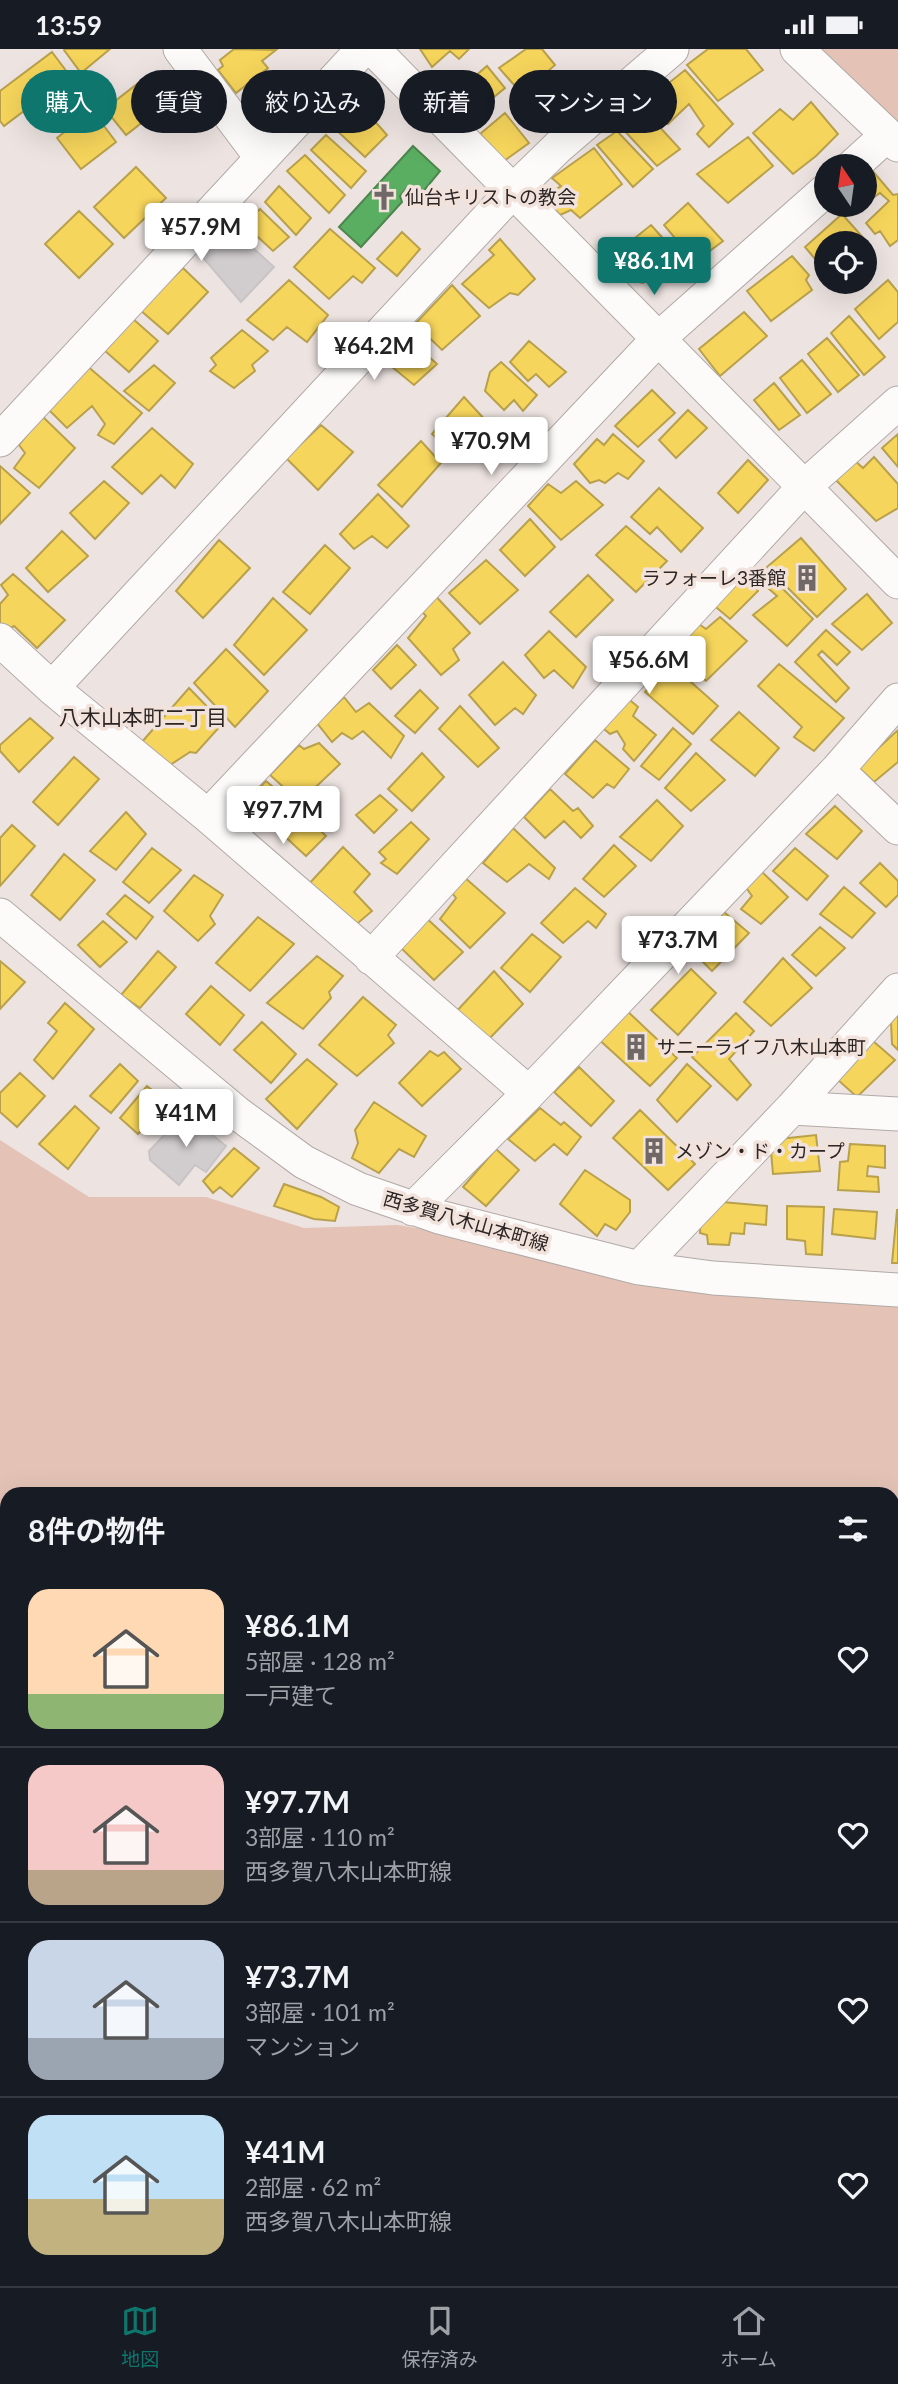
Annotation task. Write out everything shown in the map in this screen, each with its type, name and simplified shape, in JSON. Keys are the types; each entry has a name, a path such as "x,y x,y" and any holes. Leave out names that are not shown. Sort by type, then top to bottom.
{"street":[{"path":"180,49 261,157"},
{"path":"0,440 363,49"},
{"path":"373,49 898,582"},
{"path":"52,688 512,192 558,147 672,49"},
{"path":"797,49 892,140 871,154"},
{"path":"208,816 658,339 814,201"},
{"path":"371,958 804,487 898,403"},
{"path":"0,640 52,688 208,816 529,1093"},
{"path":"413,1209 529,1093 837,771 898,701"},
{"path":"837,771 898,828"},
{"name":"西多賀八木山本町線","path":"0,915 237,1113 304,1162 358,1189 439,1217 639,1268 713,1278 898,1290"},
{"path":"639,1268 792,1108 898,990"},
{"path":"792,1108 898,1114"}],"shaded area":[{"path":"809,49 898,49 898,133"},
{"path":"0,1140 89,1197 206,1197 304,1228 397,1225 898,1303 898,1487 0,1487"}],"building: 住宅":[{"path":"110,49 85,70 79,70 64,50"},
{"path":"234,49 276,50 262,61 268,68 265,70 241,70 241,89 236,93 227,82 227,70 218,70 223,66 220,60"},
{"path":"420,49 469,49 459,59 450,51 432,67"},
{"path":"526,49 542,49 555,65 549,70 509,70 509,79 499,68"},
{"path":"708,49 746,49 763,70 718,101 687,65"},
{"path":"52,52 66,70 28,70"},
{"path":"685,70 733,124 709,147 697,134 704,126 689,104 677,115 677,76"},
{"path":"21,75 21,113 4,126 0,121 0,91"},
{"path":"495,76 505,88 495,96"},
{"path":"131,89 131,131 126,135 117,124 117,100"},
{"path":"811,102 838,134 793,174 753,133 780,109 793,120"},
{"path":"505,113 509,118 509,133 521,133 529,143 504,161 480,134 495,133 495,121"},
{"path":"63,133 109,133 116,142 81,169 57,138"},
{"path":"340,133 385,133 387,135 365,157"},
{"path":"614,133 619,133 653,169 633,187 597,145"},
{"path":"627,133 665,133 680,149 657,166"},
{"path":"326,135 366,171 351,188 311,150"},
{"path":"748,137 773,166 728,203 697,174"},
{"path":"594,148 622,184 580,218 571,210 560,215 544,197 561,186 552,178"},
{"path":"305,155 345,195 329,213 287,171"},
{"path":"136,167 166,198 124,238 94,207"},
{"path":"877,176 893,195 898,194 898,240 890,246 880,231 873,231 866,223 872,217 877,217 877,212 889,201 880,193 877,195"},
{"path":"279,186 311,218 296,235 265,202"},
{"path":"688,203 723,241 695,262 664,225"},
{"path":"260,209 289,237 273,251 244,224"},
{"path":"79,211 113,244 79,278 45,244"},
{"path":"839,217 845,217 857,231 823,231"},
{"path":"651,225 677,254 643,283 630,280 610,258"},
{"path":"330,229 375,268 362,283 353,276 329,299 294,267"},
{"path":"402,232 420,249 397,276 377,259"},
{"path":"500,239 535,279 518,295 510,293 489,308 462,284 494,255 489,250"},
{"path":"814,239 814,258 805,247"},
{"path":"792,256 809,275 806,280 812,290 771,321 747,291"},
{"path":"183,268 208,292 168,334 140,310"},
{"path":"289,280 328,315 307,342 287,327 273,340 247,320"},
{"path":"888,280 898,292 898,322 879,339 855,309 872,294 877,294 877,290"},
{"path":"452,285 480,316 442,350 415,324"},
{"path":"744,312 767,336 720,376 699,349"},
{"path":"849,316 885,357 864,375 831,333"},
{"path":"132,318 158,341 129,372 104,350"},
{"path":"242,330 268,351 252,365 255,371 234,388 210,371 216,365 211,358"},
{"path":"406,336 437,364 414,385 385,361"},
{"path":"827,338 859,375 838,392 808,354"},
{"path":"529,341 566,372 549,387 536,374 528,381 510,362"},
{"path":"802,360 831,394 807,413 780,378"},
{"path":"501,362 537,395 523,411 514,400 504,410 485,391 490,372"},
{"path":"85,364 142,413 114,444 98,435 105,424 92,406 67,428 43,404"},
{"path":"154,365 175,383 149,411 124,391"},
{"path":"774,383 800,415 779,430 754,400"},
{"path":"652,390 675,413 638,447 615,426"},
{"path":"464,397 488,423 454,454 432,434"},
{"path":"688,410 707,428 676,458 659,440"},
{"path":"42,416 75,448 39,488 14,468 25,453 19,445"},
{"path":"321,425 353,452 318,490 286,458"},
{"path":"152,428 193,464 175,488 161,475 142,494 112,467"},
{"path":"613,434 644,461 628,479 618,473 605,483 599,480 590,483 574,464 597,439 604,445"},
{"path":"898,434 898,467 882,448"},
{"path":"421,441 441,463 402,507 378,485"},
{"path":"874,457 898,484 898,508 876,521 832,476 853,459 863,468"},
{"path":"748,460 768,480 738,513 718,493"},
{"path":"0,466 30,493 0,524"},
{"path":"104,481 129,503 95,539 70,513"},
{"path":"576,481 603,505 561,540 528,506 548,484 561,493"},
{"path":"659,488 703,528 681,552 657,527 650,534 631,517"},
{"path":"378,494 409,526 387,548 372,536 354,549 340,534"},
{"path":"530,519 555,547 525,576 500,550"},
{"path":"626,526 667,561 636,592 596,555"},
{"path":"62,531 88,556 48,592 26,568"},
{"name":"ラフォーレ3番館","path":"801,538 846,589 817,617 767,567"},
{"path":"219,540 250,568 203,618 176,591"},
{"path":"325,545 350,568 310,614 283,592"},
{"path":"486,560 518,590 480,624 449,593"},
{"path":"743,571 758,591 730,619 711,603"},
{"path":"13,574 65,620 37,648 14,626 8,629 0,623 0,604 8,595 1,585"},
{"path":"588,575 613,600 576,637 550,612"},
{"path":"776,582 813,619 787,646 753,615 777,596 768,588"},
{"path":"431,591 470,633 453,649 459,660 441,675 408,638 426,616 417,606"},
{"path":"867,594 892,623 862,650 832,624"},
{"path":"273,598 307,630 264,675 234,645"},
{"path":"720,617 747,641 706,681 677,657 683,651 675,640 696,622 706,629"},
{"path":"826,630 850,652 837,665 822,651 818,655 849,688 836,702 795,662"},
{"path":"549,631 586,667 573,688 554,670 544,678 525,655"},
{"path":"397,645 416,665 391,689 373,670"},
{"path":"226,649 268,691 235,727 194,683"},
{"path":"503,662 536,695 523,714 515,708 495,725 469,695"},
{"path":"779,664 844,718 814,751 794,737 802,727 758,686"},
{"path":"673,666 718,706 693,734 645,692"},
{"path":"189,688 223,723 196,753 190,752 167,767 141,743"},
{"path":"420,690 438,708 415,733 395,716"},
{"path":"624,695 638,707 633,716 656,735 634,761 623,749 625,744 617,731 610,734 598,724"},
{"path":"344,697 356,712 369,703 404,736 391,758 363,731 352,739 342,733 332,742 317,723"},
{"path":"460,706 499,748 478,767 439,729"},
{"path":"739,712 779,748 755,776 711,740"},
{"path":"30,718 53,738 19,772 0,751 0,745"},
{"path":"673,728 691,744 659,780 641,766"},
{"path":"898,730 898,762 874,782 858,767"},
{"path":"595,740 629,769 614,788 607,784 593,798 565,774"},
{"path":"319,743 340,764 300,802 270,775 299,745 304,749"},
{"path":"422,753 444,777 412,811 388,789"},
{"path":"696,753 725,780 691,811 665,788"},
{"path":"74,757 99,779 58,825 33,802"},
{"path":"266,781 291,802 277,818 272,810 261,821 245,803"},
{"path":"550,789 573,811 578,808 593,826 581,838 564,821 545,838 524,817"},
{"path":"380,795 397,810 374,833 356,815"},
{"path":"657,800 683,826 651,861 620,837"},
{"path":"835,806 862,831 837,859 806,834"},
{"path":"296,807 326,836 306,856 279,831"},
{"path":"126,812 146,834 116,870 90,851"},
{"path":"411,822 429,839 397,874 381,863 386,859 379,852"},
{"path":"12,825 35,846 0,886 0,838"},
{"path":"513,828 555,868 549,879 529,864 507,882 483,863"},
{"path":"614,845 636,866 604,897 583,879"},
{"path":"343,847 370,874 354,892 372,911 351,929 307,886"},
{"path":"152,848 181,870 149,903 123,882"},
{"path":"795,848 828,876 807,900 773,871"},
{"path":"64,854 95,880 60,920 31,895"},
{"path":"880,863 898,881 898,895 886,907 860,883"},
{"path":"760,870 788,897 761,924 741,909 752,896 742,882"},
{"path":"194,875 223,895 210,916 215,924 198,941 164,911"},
{"path":"463,876 505,913 470,948 440,919 456,898 449,889"},
{"path":"844,887 875,913 852,938 820,914"},
{"path":"575,888 606,914 596,928 588,921 563,943 541,923"},
{"path":"125,895 153,917 136,939 107,914"},
{"path":"724,912 749,933 712,971 700,959 706,953 697,942"},
{"path":"423,915 463,952 434,980 399,946"},
{"path":"258,917 294,944 250,991 216,963"},
{"path":"103,921 127,942 100,967 78,945"},
{"path":"820,927 845,948 816,976 792,955"},
{"path":"532,934 561,957 530,992 501,968"},
{"path":"158,951 176,967 140,1008 121,995"},
{"path":"317,956 343,976 329,992 331,998 303,1029 267,1003"},
{"path":"783,958 812,988 771,1026 744,1002"},
{"path":"0,961 25,982 0,1009"},
{"path":"691,969 716,993 678,1035 651,1010"},
{"path":"494,971 523,1004 486,1042 454,1014"},
{"path":"211,986 244,1015 220,1045 186,1014"},
{"path":"363,997 396,1025 388,1035 394,1043 357,1076 319,1045"},
{"path":"65,1003 94,1029 53,1079 34,1060 57,1031 48,1023"},
{"name":"サニーライフ八木山本町","path":"623,1007 677,1058 650,1086 595,1036"},
{"path":"736,1013 754,1031 729,1059 751,1085 737,1100 692,1057"},
{"path":"898,1014 898,1050 892,1044 891,1021"},
{"path":"262,1022 296,1054 271,1083 234,1050"},
{"path":"873,1041 895,1060 857,1097 838,1080"},
{"path":"430,1051 438,1056 444,1052 461,1069 422,1106 399,1083"},
{"path":"307,1059 337,1084 297,1129 266,1099"},
{"path":"120,1064 138,1081 111,1113 90,1096"},
{"path":"687,1064 711,1086 677,1122 657,1100"},
{"path":"579,1067 614,1101 591,1126 554,1092"},
{"path":"20,1073 45,1096 17,1127 0,1112 0,1093"},
{"path":"147,1086 167,1102 138,1134 120,1118"},
{"path":"374,1102 426,1136 414,1157 399,1149 379,1173 352,1158 358,1143 355,1130"},
{"path":"75,1106 99,1128 68,1169 39,1144"},
{"path":"540,1108 561,1125 564,1122 581,1137 567,1155 554,1144 535,1161 508,1139"},
{"name":"メゾン・ド・カープ","path":"640,1110 695,1164 668,1190 613,1138"},
{"path":"816,1135 820,1171 773,1174 770,1140"},
{"path":"850,1144 885,1146 885,1168 868,1166 867,1176 878,1177 879,1192 838,1190 840,1162 848,1161"},
{"path":"234,1148 259,1168 232,1197 220,1187 213,1193 203,1181"},
{"path":"496,1149 519,1170 486,1206 463,1187"},
{"path":"585,1170 630,1200 630,1212 616,1230 605,1224 597,1236 560,1204"},
{"path":"284,1184 321,1197 339,1207 335,1221 314,1219 274,1206"},
{"path":"711,1201 767,1206 766,1225 745,1223 744,1234 731,1233 729,1245 708,1244 707,1235 700,1233 701,1212"},
{"path":"787,1206 824,1207 822,1255 806,1254 805,1241 787,1239"},
{"path":"834,1209 877,1212 875,1239 832,1234"},
{"path":"897,1210 898,1263 892,1263"}],"building: 公共":[{"name":"仙台キリストの教会","path":"413,146 440,171 417,199 407,188 400,196 402,202 361,247 339,227"}],"building: その他":[{"path":"230,227 274,267 241,302 199,253"},
{"path":"185,1113 226,1146 206,1172 195,1165 179,1185 150,1160 149,1151"}],"place":[{"name":"仙台キリストの教会","path":"384,197"},
{"name":"ラフォーレ3番館","path":"807,578"},
{"name":"サニーライフ八木山本町","path":"636,1047"},
{"name":"メゾン・ド・カープ","path":"654,1151"}],"district":[{"name":"八木山本町二丁目","path":"143,718"}]}
